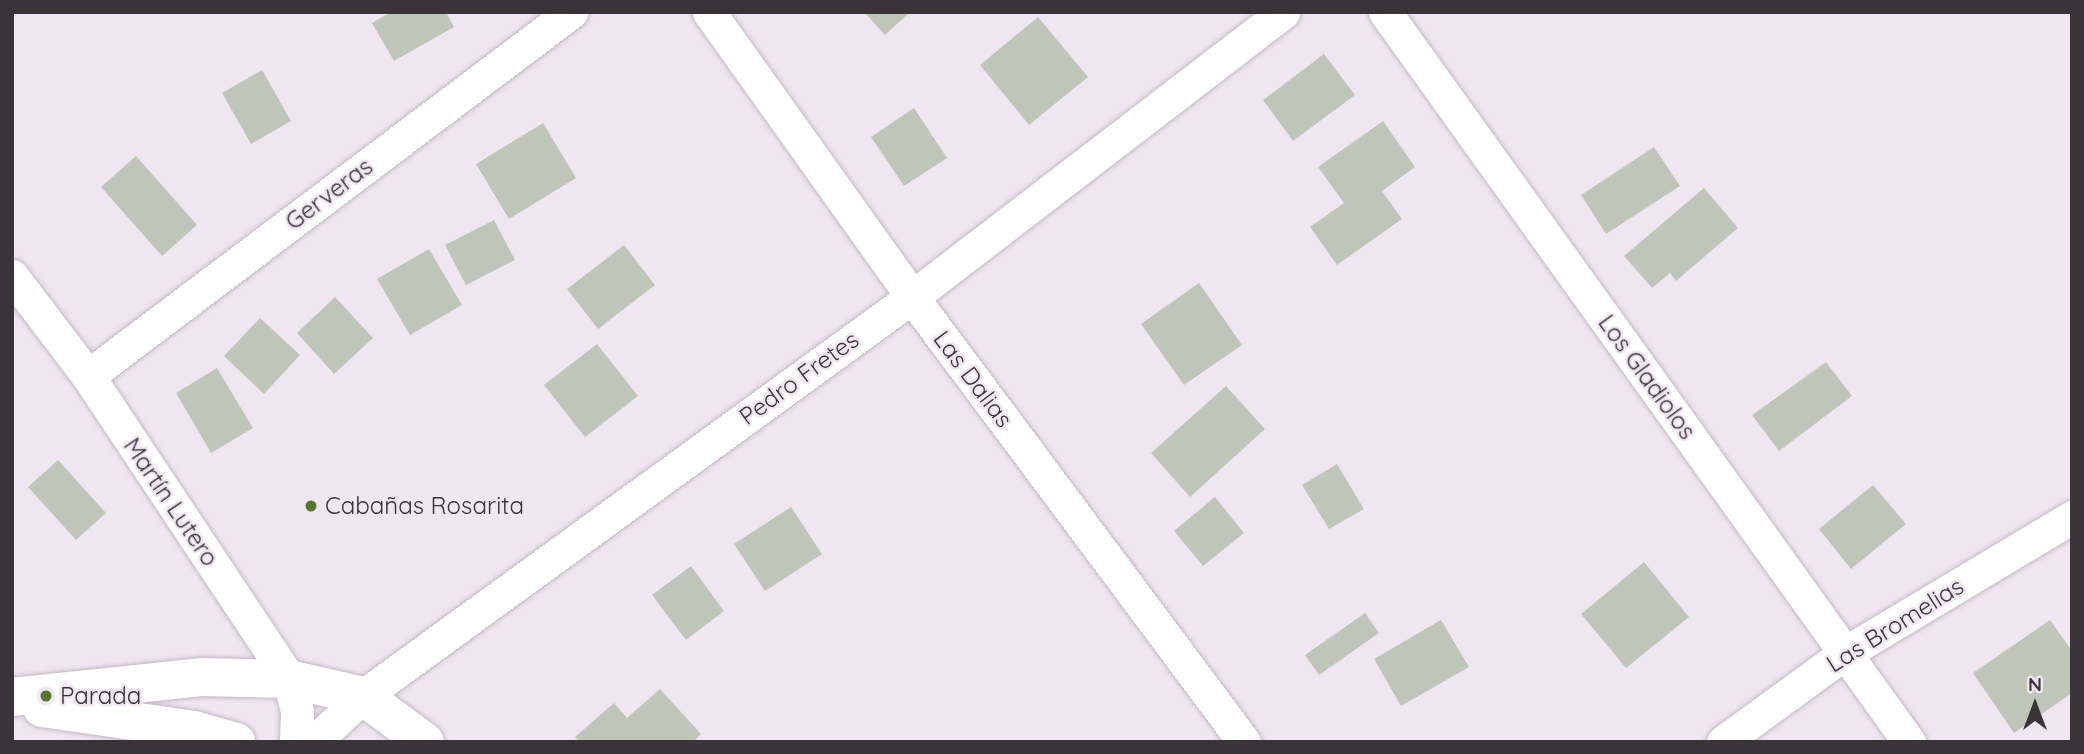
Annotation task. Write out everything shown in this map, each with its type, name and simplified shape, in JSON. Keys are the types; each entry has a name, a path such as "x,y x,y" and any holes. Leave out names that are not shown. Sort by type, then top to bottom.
{"main road":[{"path":"12,697 201,677 289,679 363,696 425,742"},
{"path":"12,704 194,730 236,742"}],"street":[{"name":"Gerveras","path":"88,376 571,12"},
{"name":"Las Dalias","path":"709,12 912,297 1244,742"},
{"name":"Pedro Fretes","path":"314,742 363,696 912,297 1283,12"},
{"name":"Los Gladiolos","path":"1385,12 1909,742"},
{"name":"Martín Lutero","path":"12,276 88,376 289,679 297,712 296,742"},
{"name":"Las Bromelias","path":"1723,742 1845,653 2072,517"}],"building":[{"path":"391,12 446,12 454,27 394,61 372,23"},
{"path":"864,12 910,12 885,35"},
{"path":"1038,17 1088,77 1029,125 980,65"},
{"path":"1324,54 1355,95 1293,141 1263,100"},
{"path":"262,70 291,121 251,144 222,93"},
{"path":"914,108 947,158 904,186 871,137"},
{"path":"1383,121 1415,167 1382,191 1402,219 1337,265 1310,227 1344,203 1318,167"},
{"path":"543,123 576,178 509,219 476,164"},
{"path":"1654,147 1680,186 1606,234 1581,195"},
{"path":"136,156 197,225 162,256 101,187"},
{"path":"1704,188 1738,228 1676,281 1670,273 1652,288 1624,256"},
{"path":"494,220 515,260 466,285 445,245"},
{"path":"624,245 655,285 598,329 567,289"},
{"path":"429,249 462,305 410,335 377,279"},
{"path":"1199,283 1242,345 1184,385 1141,324"},
{"path":"335,297 373,338 334,374 297,333"},
{"path":"260,318 300,355 264,394 224,356"},
{"path":"597,344 638,396 585,437 544,385"},
{"path":"1826,362 1852,396 1779,451 1752,415"},
{"path":"217,368 253,428 211,453 176,393"},
{"path":"1226,386 1265,429 1190,497 1151,453"},
{"path":"58,460 106,513 76,540 28,487"},
{"path":"1337,464 1364,509 1329,529 1302,485"},
{"path":"1873,485 1906,524 1851,569 1819,529"},
{"path":"1215,497 1244,533 1203,566 1174,531"},
{"path":"791,507 822,554 765,591 734,544"},
{"path":"1644,562 1689,617 1626,668 1581,614"},
{"path":"691,566 724,611 686,640 652,595"},
{"path":"1365,613 1379,633 1319,675 1305,655"},
{"path":"1441,620 1469,667 1401,706 1374,659"},
{"path":"2050,620 2072,651 2072,693 2014,733 1973,673"},
{"path":"660,689 701,734 693,742 579,742 575,737 614,703 627,718"}],"place":[{"name":"Cabañas Rosarita","path":"311,506"},
{"name":"Parada","path":"46,696"}]}
